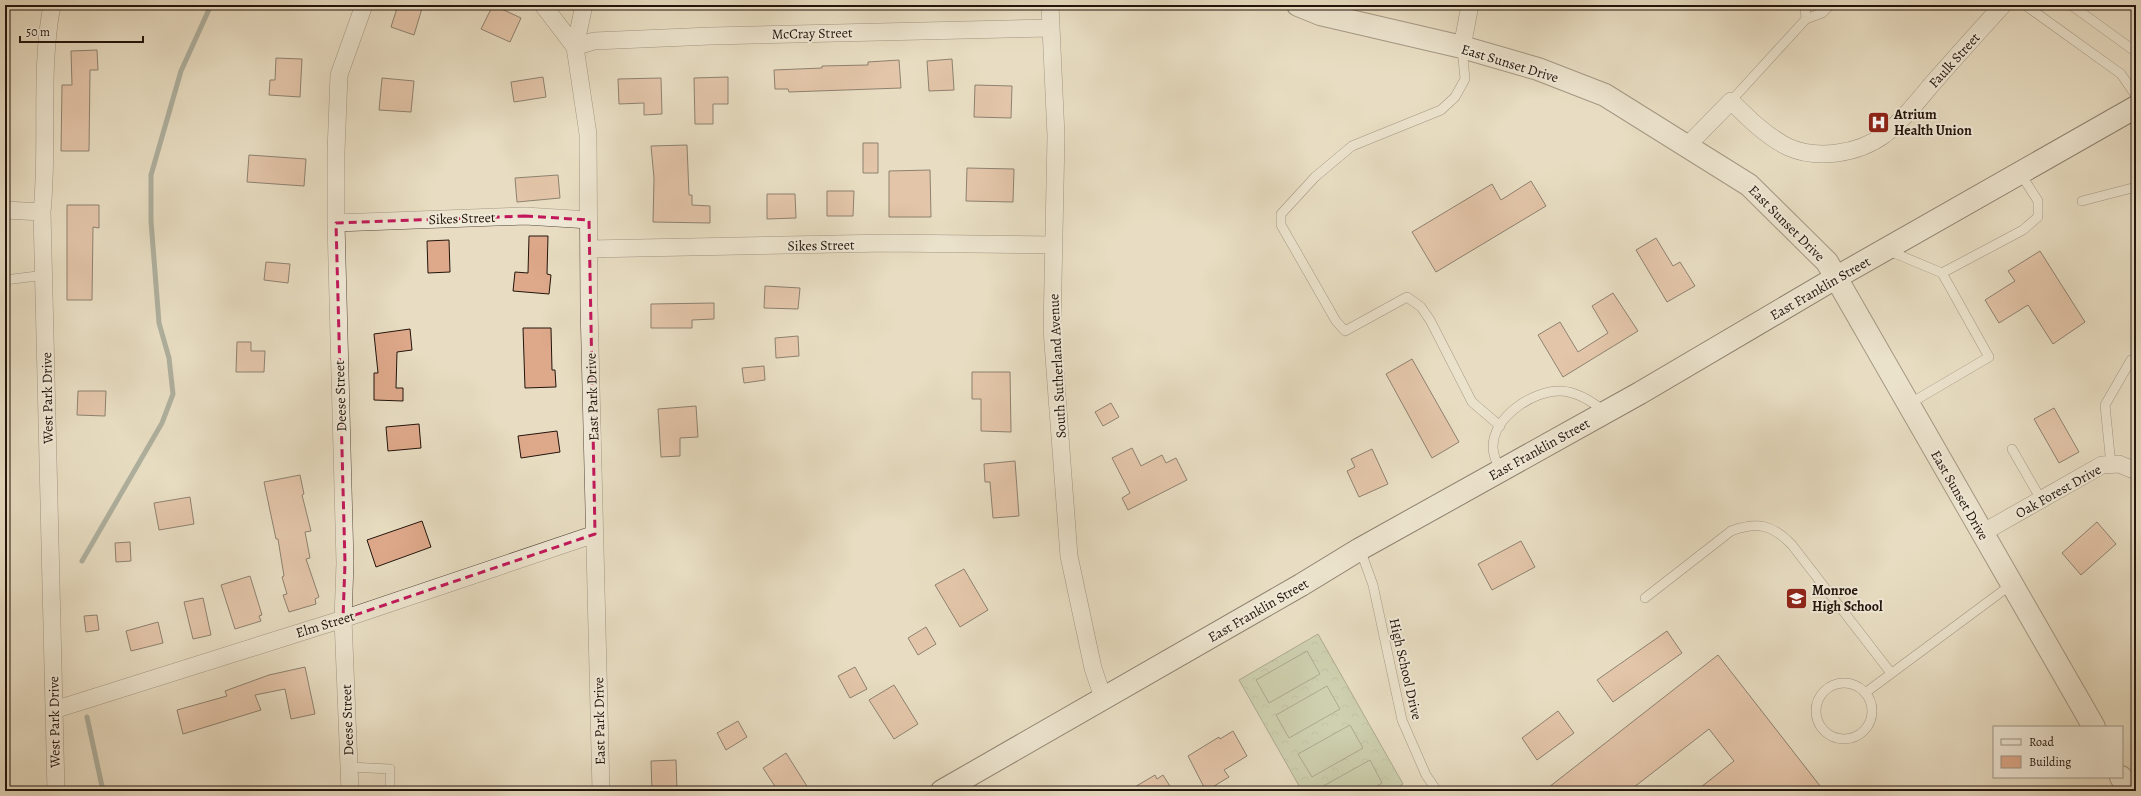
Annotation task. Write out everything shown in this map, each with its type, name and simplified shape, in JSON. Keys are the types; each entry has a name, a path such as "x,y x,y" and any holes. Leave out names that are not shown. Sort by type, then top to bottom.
{"main road":[{"name":"East Sunset Drive","path":"1298,5 1320,14 1462,48 1538,69 1605,95 1688,145 1749,185 1827,262 2093,726"},
{"name":"East Franklin Street","path":"942,791 1301,586 1360,549 1605,412 1886,249 2136,107"},
{"path":"2122,778 2129,791"}],"street":[{"name":"West Park Drive","path":"52,5 46,68 46,153 42,212 56,791"},
{"name":"Deese Street","path":"350,791 343,619 345,563 336,223 336,152 339,75 364,5"},
{"path":"542,5 575,47"},
{"name":"East Park Drive","path":"584,5 575,47 588,134 588,220 601,791"},
{"name":"South Sutherland Avenue","path":"1050,5 1056,129 1052,330 1069,556 1093,668 1103,698"},
{"path":"1462,48 1470,5"},
{"name":"Faulk Street","path":"1731,101 1763,131 1789,147 1812,153 1827,154 1862,146 1878,139 1894,126 2002,5"},
{"name":"McCray Street","path":"575,47 594,41 703,36 1050,28"},
{"path":"1688,145 1731,101"},
{"path":"5,210 42,212"},
{"name":"Sikes Street","path":"336,223 525,216 588,220"},
{"name":"Sikes Street","path":"589,249 886,243 1054,245"},
{"name":"Oak Forest Drive","path":"1982,532 2042,501 2102,466 2119,464 2136,471"},
{"name":"Elm Street","path":"54,710 343,619 595,534"}],"lane":[{"path":"1804,5 1806,19"},
{"path":"1731,101 1806,19 1822,13 1830,5"},
{"path":"2025,5 2121,74 2136,96"},
{"path":"2071,5 2136,52"},
{"path":"1462,48 1465,79 1455,96 1441,110 1352,146 1315,177 1281,214 1282,225 1336,321 1345,331 1407,297 1421,307 1430,320 1472,402 1500,426"},
{"path":"1942,273 2023,230 2038,217 2038,201 2020,173"},
{"path":"2082,201 2136,187"},
{"path":"1886,249 1942,273 1989,357 1909,404"},
{"path":"5,280 44,275"},
{"path":"2112,464 2105,405 2131,360"},
{"path":"1500,471 1492,449 1493,441 1500,426 1518,407 1545,392 1562,391 1591,400 1605,412"},
{"path":"2012,449 2042,501"},
{"path":"1645,598 1731,531 1746,525 1760,525 1773,529 1792,545 1891,673"},
{"name":"High School Drive","path":"1360,549 1373,585 1402,720 1426,775 1436,791"},
{"path":"1866,693 2012,584"},
{"path":"1842,683 1851,684 1866,693 1872,709 1867,726 1861,733 1854,737 1841,738 1828,734 1822,728 1816,712 1817,704 1826,689 1842,683"},
{"path":"349,767 390,769 390,791"}],"highlighted area":[{"path":"525,216 589,220 595,534 343,619 345,563 336,223"}],"green space":[{"path":"1318,634 1403,784 1390,791 1302,791 1239,680"},
{"path":"1307,651 1320,674 1269,703 1256,680"},
{"path":"1327,686 1340,709 1289,738 1276,715"},
{"path":"1350,725 1363,748 1312,777 1298,754"},
{"path":"1370,760 1382,783 1369,791 1319,791 1318,789"}],"building":[{"path":"398,5 423,5 414,35 391,27"},
{"path":"493,5 521,18 510,42 481,29"},
{"path":"97,50 98,70 90,70 89,151 61,151 62,85 72,85 71,51"},
{"path":"276,58 302,59 300,97 269,95 270,80 275,80"},
{"path":"952,59 954,90 929,91 927,61"},
{"path":"899,60 901,88 789,92 788,89 775,89 774,70 822,68 822,66 868,65 868,62"},
{"path":"543,77 546,97 514,102 511,82"},
{"path":"728,77 728,104 713,104 713,124 695,124 694,78"},
{"path":"382,78 414,81 411,112 379,110"},
{"path":"661,78 662,114 644,115 644,103 619,104 618,79"},
{"path":"975,85 1012,86 1011,118 974,117"},
{"path":"863,143 878,143 878,173 863,173"},
{"path":"687,145 689,195 692,195 692,205 710,206 710,223 653,222 654,178 651,146"},
{"path":"249,155 306,159 304,186 247,182"},
{"path":"967,168 1014,169 1013,202 966,201"},
{"path":"930,170 931,217 889,217 889,171"},
{"path":"558,175 560,198 517,202 515,178"},
{"path":"1531,181 1546,206 1436,272 1412,232 1492,184 1501,200"},
{"path":"827,191 854,191 853,216 827,216"},
{"path":"767,194 795,194 796,218 767,219"},
{"path":"67,205 99,205 99,228 93,227 92,300 67,300"},
{"path":"529,236 548,236 547,274 551,275 549,294 513,291 515,272 528,273"},
{"path":"1656,238 1673,266 1680,262 1695,286 1667,302 1636,250"},
{"path":"449,240 450,272 428,273 427,241"},
{"path":"2040,251 2085,322 2053,344 2028,305 1999,323 1985,300 2015,281 2008,271"},
{"path":"266,262 290,264 288,283 264,280"},
{"path":"765,286 800,288 798,309 764,308"},
{"path":"1613,293 1638,331 1563,377 1538,335 1560,322 1578,352 1608,333 1592,306"},
{"path":"714,303 714,319 692,320 692,328 651,328 651,304"},
{"path":"523,328 551,328 552,370 555,370 556,387 525,388"},
{"path":"410,329 412,350 397,352 396,388 403,388 403,401 374,400 374,373 378,373 374,334"},
{"path":"798,336 799,356 776,358 775,338"},
{"path":"237,342 251,342 251,351 265,351 264,372 236,372"},
{"path":"1412,359 1459,442 1432,458 1386,374"},
{"path":"764,366 765,380 744,383 742,368"},
{"path":"972,372 1010,372 1011,432 981,431 981,399 972,399"},
{"path":"78,391 106,391 105,416 77,415"},
{"path":"1111,403 1119,417 1103,426 1095,412"},
{"path":"696,406 698,437 680,438 680,456 661,457 658,409"},
{"path":"2054,408 2079,452 2059,463 2034,419"},
{"path":"419,424 421,448 388,451 386,427"},
{"path":"557,431 560,452 521,458 518,436"},
{"path":"1132,448 1141,466 1162,455 1166,463 1176,458 1187,480 1128,510 1122,498 1130,493 1112,458"},
{"path":"1372,449 1388,484 1359,497 1347,471 1355,467 1351,459"},
{"path":"1015,461 1019,516 993,518 990,482 985,482 984,464"},
{"path":"300,475 304,494 302,495 311,531 305,532 310,558 306,559 319,597 315,599 316,604 289,612 283,595 287,594 282,577 284,576 278,539 276,539 264,482"},
{"path":"190,497 194,524 159,530 154,503"},
{"path":"422,521 431,547 376,567 367,540"},
{"path":"2097,522 2116,544 2081,575 2062,553"},
{"path":"1521,541 1535,567 1492,590 1478,564"},
{"path":"130,542 131,561 116,562 115,543"},
{"path":"964,569 988,610 960,627 935,585"},
{"path":"250,576 262,615 259,616 261,621 235,629 221,585"},
{"path":"203,598 211,635 193,639 184,602"},
{"path":"97,615 99,630 86,632 84,616"},
{"path":"158,622 163,643 131,651 126,631"},
{"path":"926,627 936,644 918,655 908,638"},
{"path":"1667,631 1682,653 1613,702 1597,680"},
{"path":"1718,655 1824,791 1696,791 1734,761 1709,729 1629,791 1544,791"},
{"path":"305,667 315,714 291,719 285,689 255,695 261,710 183,734 177,710 227,696 225,691 269,675"},
{"path":"855,667 867,689 850,698 838,676"},
{"path":"894,685 918,724 894,739 869,700"},
{"path":"1558,711 1574,733 1537,760 1522,738"},
{"path":"738,721 747,737 726,750 717,733"},
{"path":"1233,731 1247,756 1224,770 1229,777 1206,791 1188,756 1219,737 1220,739"},
{"path":"786,753 810,791 778,791 763,768"},
{"path":"676,760 677,791 652,791 651,761"},
{"path":"1155,775 1157,779 1163,775 1173,791 1128,791"}],"waterway":[{"path":"82,561 162,423 173,394 169,358 159,323 151,221 151,175 181,71 211,5"},
{"path":"87,717 103,791"}],"place":[{"name":"Atrium Health Union","path":"1878,122"},
{"name":"Monroe High School","path":"1797,598"}]}
